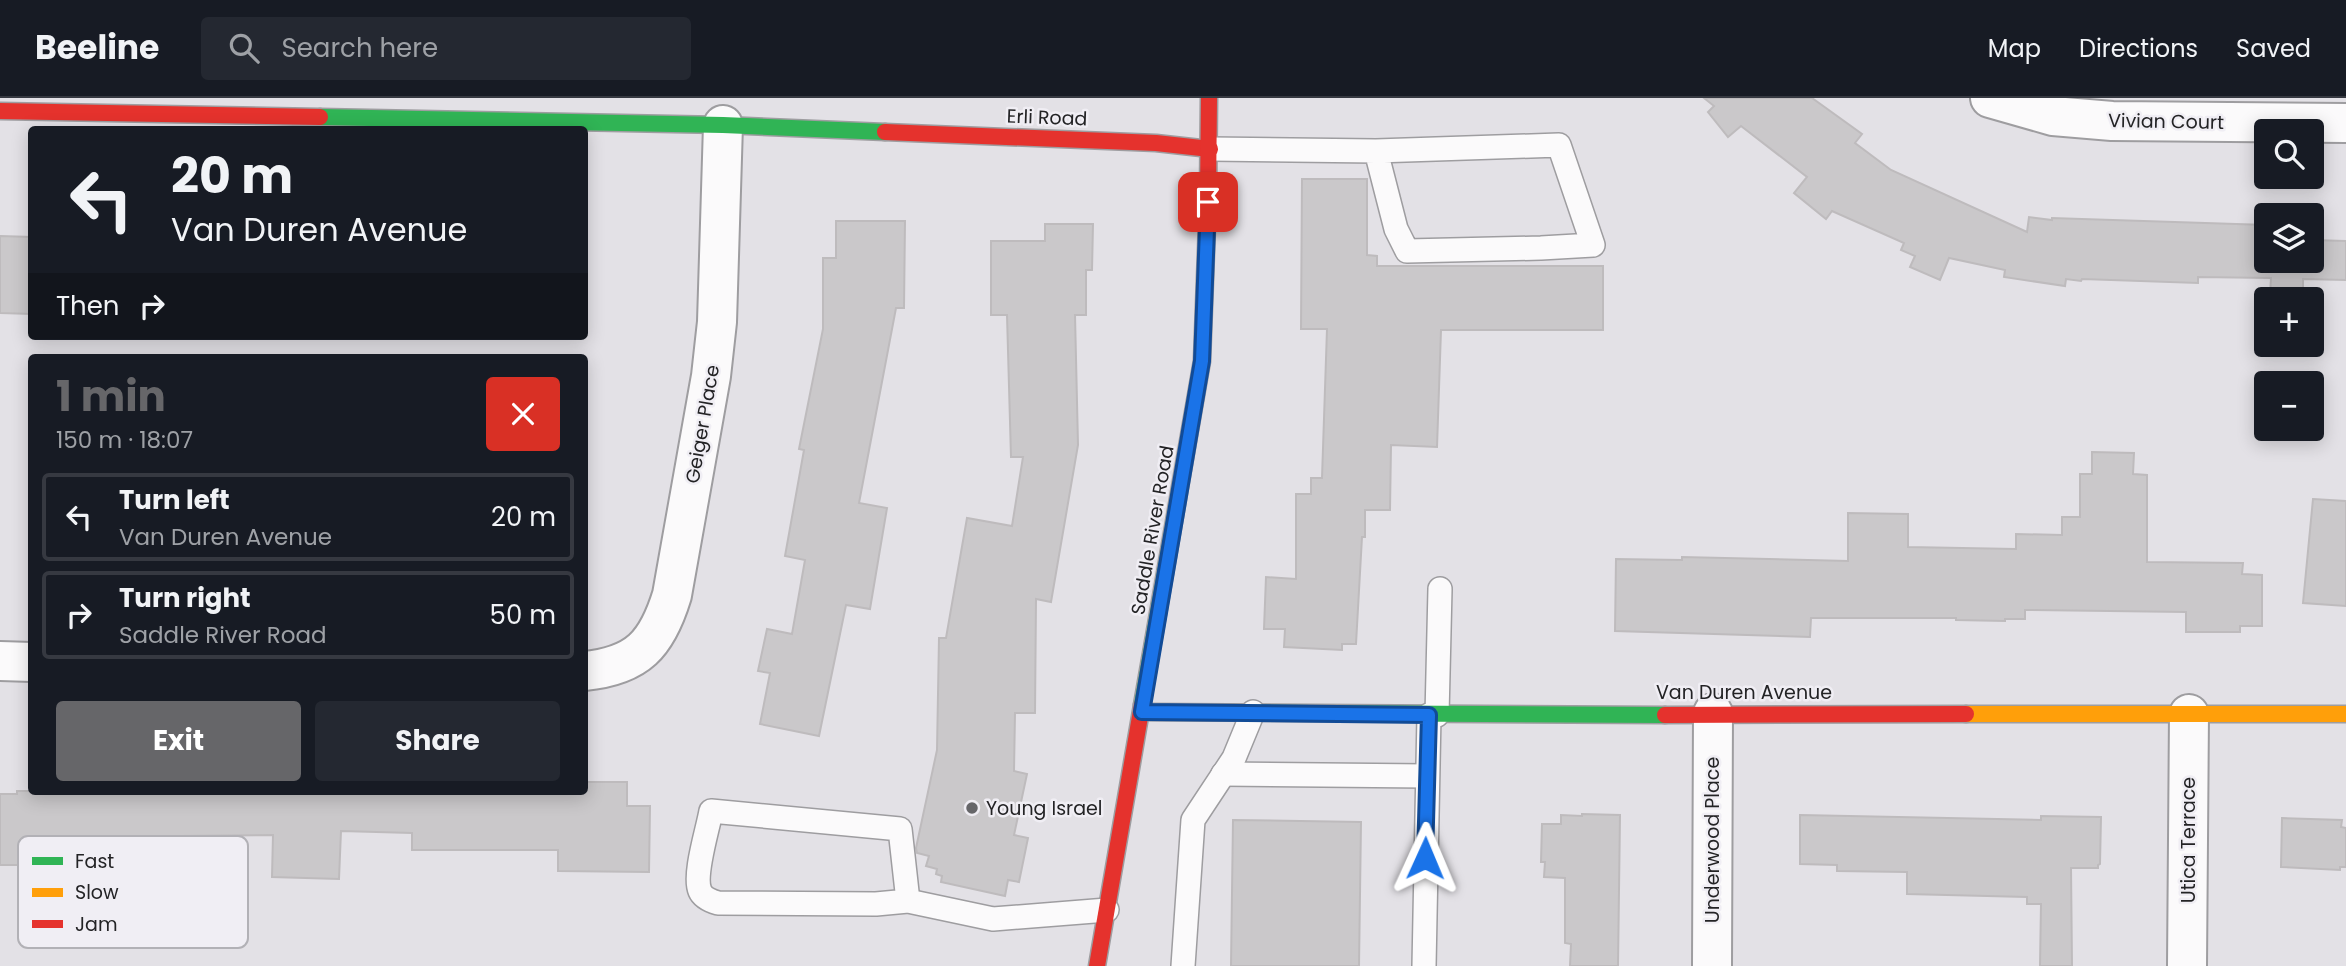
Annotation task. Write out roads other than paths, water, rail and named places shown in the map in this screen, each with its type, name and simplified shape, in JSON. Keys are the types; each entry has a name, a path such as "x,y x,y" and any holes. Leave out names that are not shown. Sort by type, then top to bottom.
{"street":[{"name":"Saddle River Road","path":"1097,966 1202,361 1210,149 1209,98"},
{"name":"Vivian Court","path":"1990,98 2053,116 2112,121 2346,123"},
{"name":"Erli Road","path":"0,111 723,125 1156,143 1210,149"},
{"name":"Geiger Place","path":"588,670 625,661 649,646 663,624 672,595 711,376 717,322 723,125"},
{"path":"0,661 28,662"},
{"name":"Van Duren Avenue","path":"1142,712 1433,715 2346,714"},
{"name":"Underwood Place","path":"1712,966 1713,713"},
{"name":"Utica Terrace","path":"2187,966 2189,714"}],"lane":[{"path":"1210,149 1376,151 1559,145 1594,244 1407,251 1396,229 1376,151"},
{"path":"1424,966 1427,776 1440,589"},
{"path":"1183,966 1193,820 1234,758 1252,712"},
{"path":"1223,774 1427,776"},
{"path":"908,901 900,829 711,811 698,880 699,889 709,900 727,905 876,904 908,901 993,919 1107,910"}],"place":[{"name":"Young Israel","path":"972,808"}]}
